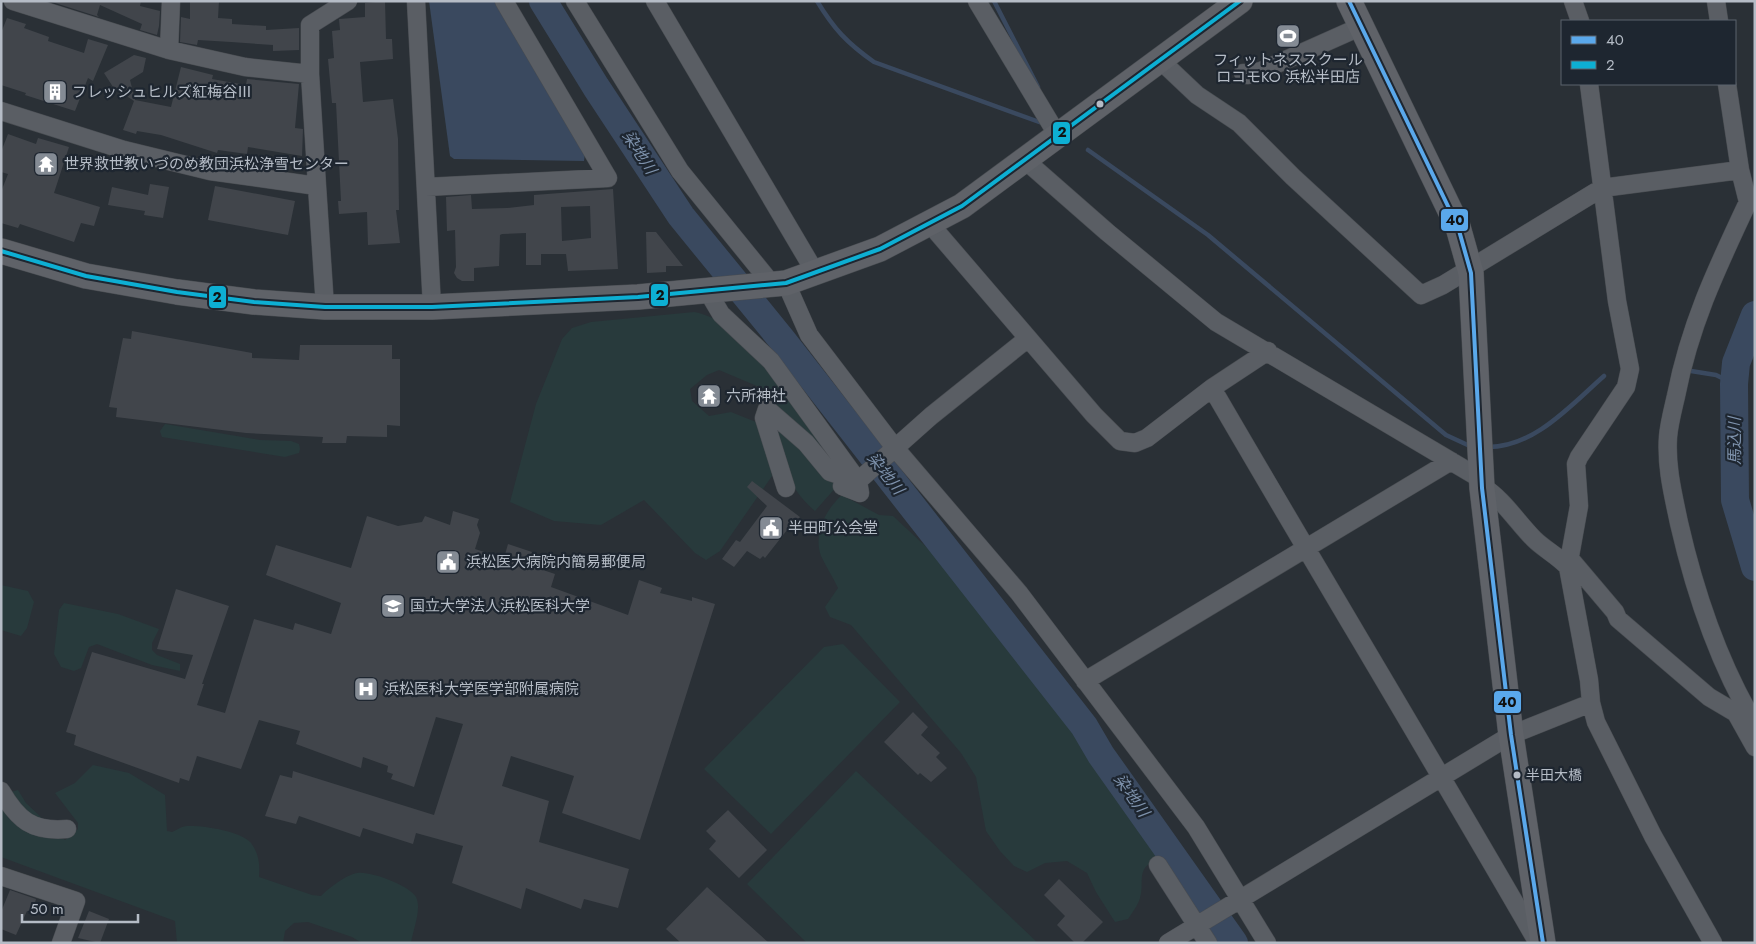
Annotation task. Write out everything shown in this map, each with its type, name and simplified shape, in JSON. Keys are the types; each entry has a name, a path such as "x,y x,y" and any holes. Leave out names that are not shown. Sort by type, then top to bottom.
{"street":[{"path":"13,1 169,50 245,67 310,74"},
{"path":"169,50 171,1"},
{"path":"325,307 310,74 310,25 348,1"},
{"path":"416,1 432,307"},
{"path":"426,187 608,178 504,1"},
{"path":"575,1 680,171 771,284 893,450 1019,593 1196,827 1267,943"},
{"path":"655,1 815,272"},
{"path":"978,1 1058,136"},
{"path":"1,251 86,276 239,300 325,307 432,307 708,292 771,284 815,272 880,249 962,206 1026,161 1240,1"},
{"path":"1349,1 1458,227 1469,268 1481,474 1511,735 1543,943"},
{"path":"1573,1 1580,20"},
{"path":"1716,1 1719,20"},
{"path":"1243,73 1247,75 1260,71 1362,26"},
{"path":"1160,60 1203,100 1239,123 1293,177 1420,296 1431,292 1602,188 1740,170"},
{"path":"1589,85 1618,300 1630,369 1626,386 1577,460 1579,506 1569,563 1589,680 1591,703 1596,722 1653,836 1713,943"},
{"path":"1727,85 1740,170 1748,202 1704,296 1683,361 1668,436 1669,477 1690,571 1713,637 1743,704 1755,724"},
{"path":"1,111 124,150 210,171 317,186"},
{"path":"1026,161 1107,232 1216,322 1268,351 1451,461 1481,474 1492,492 1535,540 1569,563 1615,612 1618,619 1708,698 1736,713 1755,747"},
{"path":"930,224 1094,415 1120,440 1135,443 1147,438 1212,388 1268,351"},
{"path":"708,292 720,314 771,361 854,481"},
{"path":"854,481 1027,338"},
{"path":"1212,388 1304,548 1443,778 1538,943"},
{"path":"786,488 764,418 767,409 806,443 830,472 854,481"},
{"path":"1085,681 1451,461"},
{"path":"1168,943 1240,898 1443,778 1511,735 1591,703"},
{"path":"1,791 20,819 48,830 67,829"},
{"path":"1158,865 1208,943"},
{"path":"1,876 76,901 60,943"}],"shaded area":[{"path":"694,312 714,319 736,334 757,355 799,406 848,474 831,467 777,407 769,391 719,370 707,375 690,389 692,401 709,416 731,412 756,422 770,463 772,476 720,551 706,560 695,553 644,500 601,525 554,521 510,502 536,404 562,339 572,328 591,322"},
{"path":"768,419 838,485 815,511 805,502 790,481"},
{"path":"165,424 260,440 291,441 299,444 300,449 299,453 285,457 162,437 160,431"},
{"path":"842,495 879,515 893,516 952,571 1011,642 1079,730 1099,764 1161,850 1156,860 1145,867 1142,876 1140,898 1128,919 1115,922 1096,892 1087,873 1067,861 1045,863 1027,872 1014,866 1000,851 986,831 976,777 961,753 851,625 830,617 825,607 838,588 821,556 819,539 822,522 831,507"},
{"path":"1,585 28,591 34,602 27,628 21,636 1,630"},
{"path":"64,603 118,614 159,629 152,643 152,650 157,655 180,664 180,671 152,665 97,644 89,647 81,668 74,671 61,667 54,654 59,610"},
{"path":"843,644 900,702 771,834 704,769 824,647"},
{"path":"93,765 129,773 165,795 167,831 172,832 181,827 193,826 230,832 246,839 254,847 257,855 259,877 312,895 321,896 343,879 357,873 380,876 406,888 413,893 418,902 418,913 411,943 362,943 352,937 308,922 294,923 285,931 283,943 177,943 175,921 1,857 1,811 7,793 18,790 26,803 65,840 78,829 78,823 55,793 75,783"},
{"path":"856,771 1038,943 807,943 747,884"}],"water":[{"path":"429,1 495,1 585,153 584,161 454,159 450,156"}],"building":[{"path":"49,1 141,1 140,6 160,11 157,35 140,30 142,24 100,5 97,15 99,17"},
{"path":"190,1 219,1 218,18 232,19 232,24 266,26 266,30 299,28 299,50 273,51 273,45 231,42 198,40 197,45 180,42 181,17 190,19"},
{"path":"385,1 386,39 392,39 393,59 360,62 363,102 393,99 398,139 399,210 396,210 400,243 368,245 367,212 339,214 338,201 341,201 336,103 332,103 328,59 334,58 332,31 340,30 339,19 365,17 365,3"},
{"path":"7,18 26,24 24,28 49,37 48,41 84,53 88,39 108,45 93,81 88,78 75,111 1,85 1,33"},
{"path":"134,55 146,58 143,72 130,80 135,100 171,107 181,67 213,75 212,79 246,85 247,79 299,84 295,128 303,129 302,156 248,147 247,154 218,150 217,153 161,135 137,131 136,134 123,130 134,101 113,87 104,73"},
{"path":"8,134 36,144 38,138 69,147 54,193 100,207 94,226 81,223 74,242 20,224 18,228 1,223 1,192 8,174 1,172 1,152"},
{"path":"150,184 169,187 163,218 144,215 145,211 108,205 112,187 148,195"},
{"path":"215,186 295,201 288,235 208,220"},
{"path":"613,189 618,269 568,271 566,254 541,254 541,265 526,265 526,233 502,234 500,235 499,266 474,268 474,281 462,281 457,278 454,273 456,267 455,230 447,231 446,197 471,195 472,209 534,205 534,195","holes":["590,206 591,238 562,241 561,207"]},
{"path":"646,232 656,232 683,266 666,266 666,272 647,273"},
{"path":"132,331 252,353 252,358 299,360 300,345 392,345 392,359 400,359 400,426 387,425 387,437 347,436 346,443 322,443 323,437 246,433 116,417 117,408 109,407 123,338 131,339"},
{"name":"半田町公会堂","path":"752,481 800,517 793,526 791,525 765,558 763,556 760,559 747,551 734,567 722,559 736,540 740,542 767,506 747,487"},
{"path":"453,511 479,519 477,525 480,533 475,549 504,558 508,544 532,552 528,565 555,574 551,587 628,615 639,580 662,588 660,593 692,601 692,597 715,604 640,840 562,813 574,776 511,756 502,786 549,801 539,842 629,869 618,908 584,899 581,909 526,888 521,909 452,883 463,846 416,833 413,844 363,828 360,837 299,816 296,824 265,816 280,775 292,778 293,771 434,815 463,724 436,717 414,787 391,779 393,774 387,772 388,766 363,757 361,768 296,744 300,731 259,720 241,769 197,756 189,781 180,778 179,783 74,745 76,735 66,732 92,652 185,679 193,655 157,649 176,589 229,606 202,684 204,684 197,705 225,713 254,619 293,630 295,623 331,634 341,603 266,575 276,545 351,568 367,516 398,526 422,522 425,516 450,525"},
{"path":"913,712 928,727 921,735 940,753 936,757 947,768 931,782 920,773 918,775 884,742"},
{"path":"728,810 767,850 739,878 709,849 716,841 706,831"},
{"path":"1059,879 1103,922 1082,943 1075,943 1057,925 1065,916 1044,895"},
{"path":"707,887 769,943 681,943 666,929"},
{"path":"10,890 36,899 32,913 27,911 16,935 1,929 1,912"},
{"path":"89,911 109,919 100,943 78,938"}],"waterway":[{"name":"染地川","path":"543,1 596,87 681,216 783,341 1084,726 1101,755 1234,943"},
{"path":"817,1 829,20 842,35 874,62 1042,123"},
{"path":"994,1 1038,87"},
{"path":"1088,150 1208,235 1446,435 1472,447"},
{"name":"馬込川","path":"1755,315 1736,363 1734,384 1735,500 1755,567"},
{"path":"1691,371 1716,375 1734,384"},
{"path":"1487,447 1521,440 1536,432 1565,411 1604,376"}],"transit line":[{"name":"2","path":"1,251 86,276 177,292 254,302 325,307 432,307 638,297 786,283 880,249 962,206 1240,1"},
{"name":"40","path":"1349,1 1458,227 1471,273 1482,488 1511,735 1543,943"}],"place":[{"name":"フィットネススクール ロコモKO 浜松半田店","path":"1288,36"},
{"name":"フレッシュヒルズ紅梅谷Ⅲ","path":"55,92"},
{"name":"世界救世教いづのめ教団浜松浄雪センター","path":"46,164"},
{"name":"六所神社","path":"709,396"},
{"name":"半田町公会堂","path":"771,528"},
{"name":"浜松医大病院内簡易郵便局","path":"448,562"},
{"name":"国立大学法人浜松医科大学","path":"393,606"},
{"name":"浜松医科大学医学部附属病院","path":"366,689"},
{"name":"半田大橋","path":"1517,775"}]}
